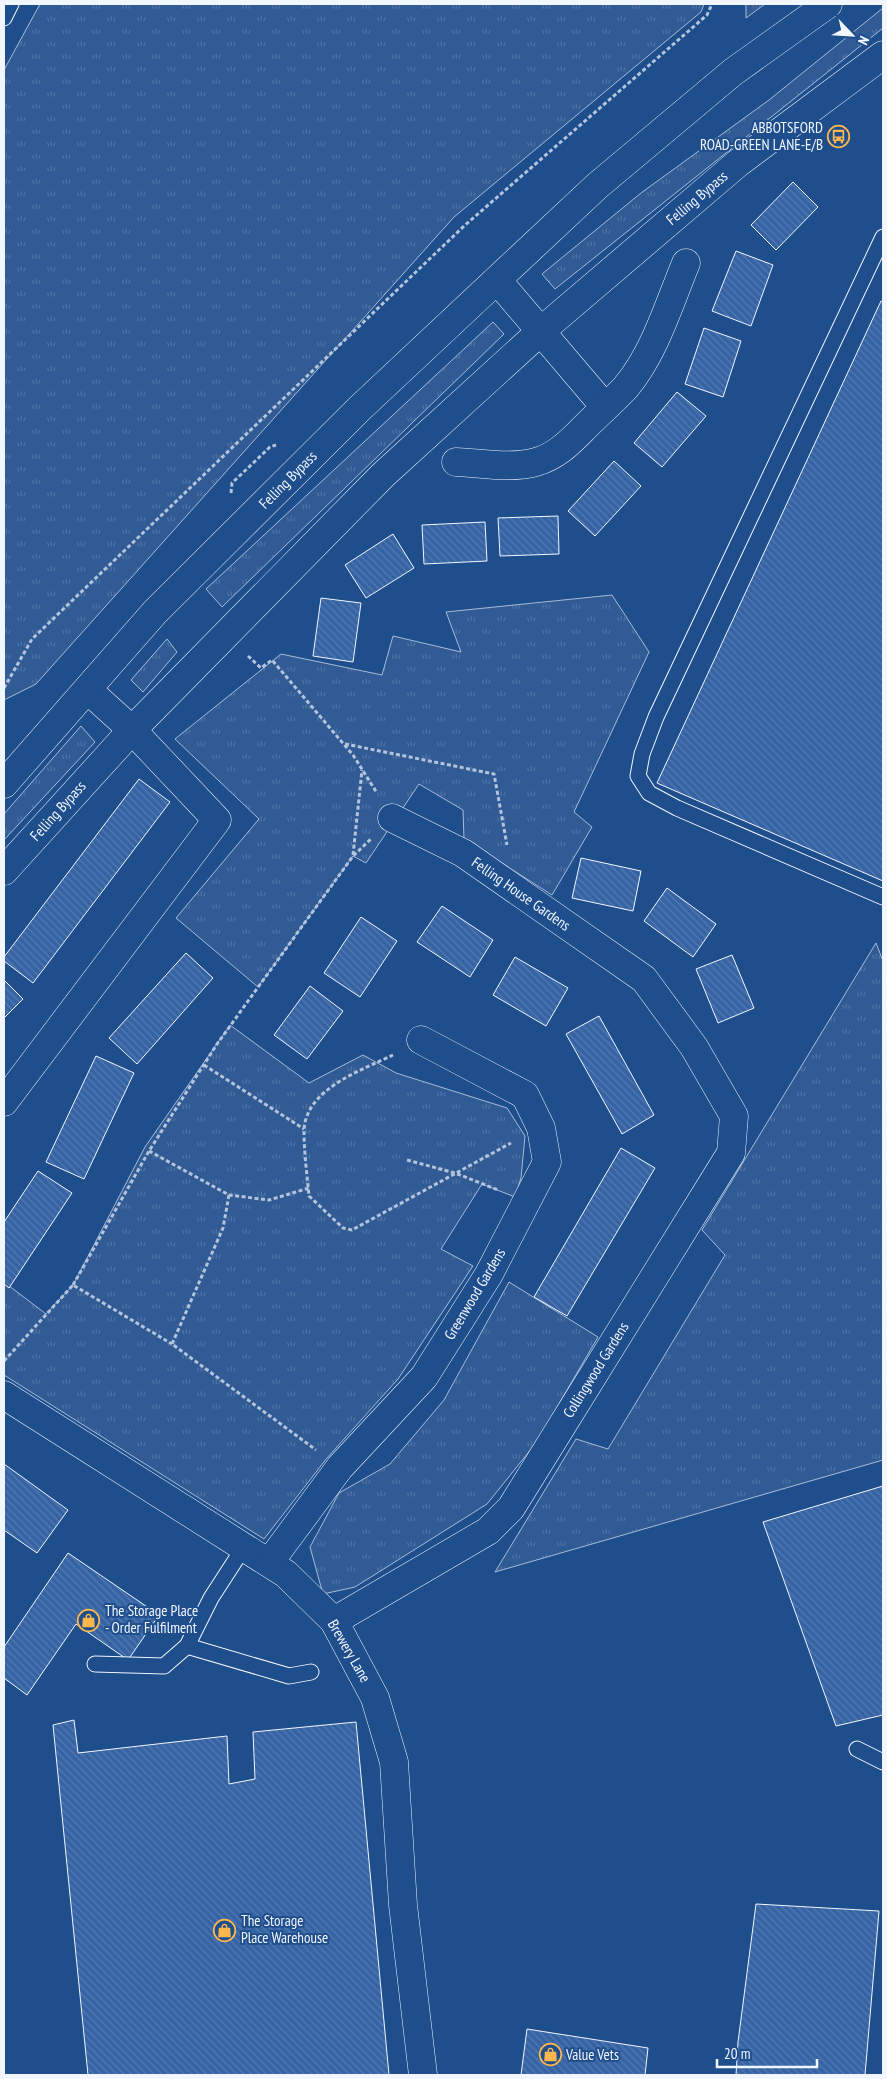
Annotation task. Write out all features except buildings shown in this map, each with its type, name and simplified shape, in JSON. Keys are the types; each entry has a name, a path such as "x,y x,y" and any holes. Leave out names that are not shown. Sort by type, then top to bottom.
{"main road":[{"name":"Felling Bypass","path":"4,784 155,612 360,408 597,186 725,79 828,4"},
{"name":"Felling Bypass","path":"4,871 132,730 383,475 541,331 738,163 883,55"},
{"path":"456,462 534,463 550,457 563,448 625,387 647,354 686,263"},
{"path":"497,280 605,407"},
{"path":"4,1102 217,820 132,730 88,690"},
{"name":"Felling House Gardens","path":"392,818 464,853 644,979 694,1047"},
{"name":"Greenwood Gardens","path":"269,1562 340,1467 424,1378 489,1274 547,1162 540,1128 525,1094 421,1040"},
{"name":"Collingwood Gardens","path":"334,1621 488,1531 511,1508 731,1153 734,1116 694,1047"},
{"name":"Brewery Lane","path":"4,1395 269,1562 286,1574 334,1621 375,1698 394,1762 403,1905 423,2075"}],"lane":[{"path":"4,18 11,4"},
{"path":"883,238 656,717 642,754 638,776 649,793 677,808 883,897"},
{"path":"94,1664 164,1666 187,1646 211,1598 244,1546"},
{"path":"187,1646 289,1676 311,1672"},
{"path":"857,1749 883,1762"}],"path":[{"path":"4,688 32,640 464,226 708,15 712,4"},
{"path":"4,1361 73,1285 150,1151 217,1044 353,856 392,818 344,744 272,660 261,668 226,635"},
{"path":"344,744 494,774 516,890"},
{"path":"353,856 362,770"},
{"path":"421,1040 330,1088 311,1106 304,1129 309,1196 342,1228 352,1230 540,1128"},
{"path":"204,1065 304,1129"},
{"path":"150,1151 229,1195 269,1200 308,1188"},
{"path":"407,1160 455,1173 526,1202"},
{"path":"172,1344 223,1228 229,1195"},
{"path":"73,1285 172,1344 340,1467"}],"green space":[{"path":"40,4 704,4 701,12 454,217 36,684 4,700 4,70"},
{"path":"746,4 765,4 746,18"},
{"path":"883,8 883,28 555,289 542,274 641,193 769,100"},
{"path":"493,322 504,334 222,607 206,589"},
{"path":"612,595 649,652 574,812 592,827 552,895 464,839 463,810 419,784 366,863 353,856 258,987 176,918 259,819 175,739 281,654 382,675 393,636 461,652 446,612"},
{"path":"167,639 177,652 143,692 131,680"},
{"path":"81,726 95,742 4,840 4,814"},
{"path":"876,943 883,961 883,1460 495,1572 576,1439 608,1449 725,1255 702,1230"},
{"path":"230,1025 309,1083 363,1055 396,1073 507,1108 525,1136 521,1178 515,1197 482,1184 441,1249 473,1266 398,1379 327,1458 264,1539 4,1375 4,1282 46,1314 73,1285 145,1147"},
{"path":"509,1282 598,1337 536,1443 487,1504 355,1587 323,1594 310,1547 339,1493 390,1464 444,1400"}],"place":[{"name":"ABBOTSFORD ROAD-GREEN LANE-E/B","path":"839,137"},
{"name":"The Storage Place - Order Fulfilment","path":"89,1620"},
{"name":"The Storage Place Warehouse","path":"225,1930"},
{"name":"Value Vets","path":"550,2055"}]}
